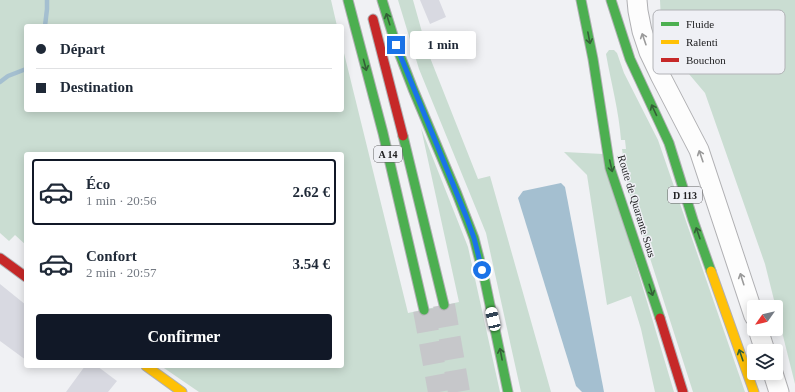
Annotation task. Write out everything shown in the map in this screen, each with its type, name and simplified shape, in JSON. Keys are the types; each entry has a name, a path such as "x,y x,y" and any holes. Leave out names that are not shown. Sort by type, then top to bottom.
{"main road":[{"name":"A 14","path":"348,0 383,133 424,310"},
{"path":"382,0 399,52 474,238 485,281 508,392"},
{"name":"Route de Quarante Sous","path":"581,0 593,59 610,168 683,392"},
{"name":"D 113","path":"611,0 630,59 669,143 694,220 754,392"},
{"name":"A 14","path":"370,8 400,123 444,305"},
{"path":"0,258 24,276"},
{"path":"149,368 182,392"}],"street":[{"path":"637,0 642,31 653,60"},
{"path":"660,74 699,150 749,300"},
{"path":"775,380 779,392"}],"green space":[{"path":"0,0 331,0 337,24 24,24 24,112 344,112 344,53 408,313 459,302 421,128 468,247 500,392 199,392 164,368 344,368 344,152 24,152 24,243 15,235 9,241 0,233"},
{"path":"398,0 413,0 427,50 478,179 490,176 551,392 521,392 486,233 419,69"},
{"path":"660,0 795,0 795,384 783,336 783,300 774,300 765,264 705,93 689,74 785,74 785,10 660,10"},
{"path":"609,50 614,50 617,53 624,73 658,140 745,392 693,392 630,196 622,149 626,149 625,140 621,140 617,108 606,54"},
{"path":"564,152 603,154 674,392 655,392 641,329 631,296 607,305 587,175"}],"water":[{"path":"561,183 565,187 604,392 582,392 576,386 518,198 523,191"}],"building":[{"path":"420,0 439,0 446,17 430,24"},
{"path":"0,284 24,303 24,359 0,341"},
{"path":"84,368 100,368 117,381 108,392 66,392"}],"waterway":[{"path":"45,24 47,0"},
{"path":"0,82 8,76 24,70"}],"tunnel":[{"path":"444,305 459,392"},
{"path":"424,310 439,392"}],"traffic: fast":[{"path":"348,0 383,133 424,310"},
{"path":"382,0 396,45 413,89 474,238 485,281 508,392"},
{"path":"581,0 593,59 610,168 660,318"},
{"path":"611,0 630,59 669,143 693,220 711,271"},
{"path":"403,136 444,305"}],"traffic: slow":[{"path":"711,271 754,392"},
{"path":"149,368 182,392"}],"traffic: jam":[{"path":"373,19 403,136"},
{"path":"0,258 24,276"},
{"path":"660,318 683,392"}],"route":[{"path":"396,45 466,216 474,238 482,270"}]}
